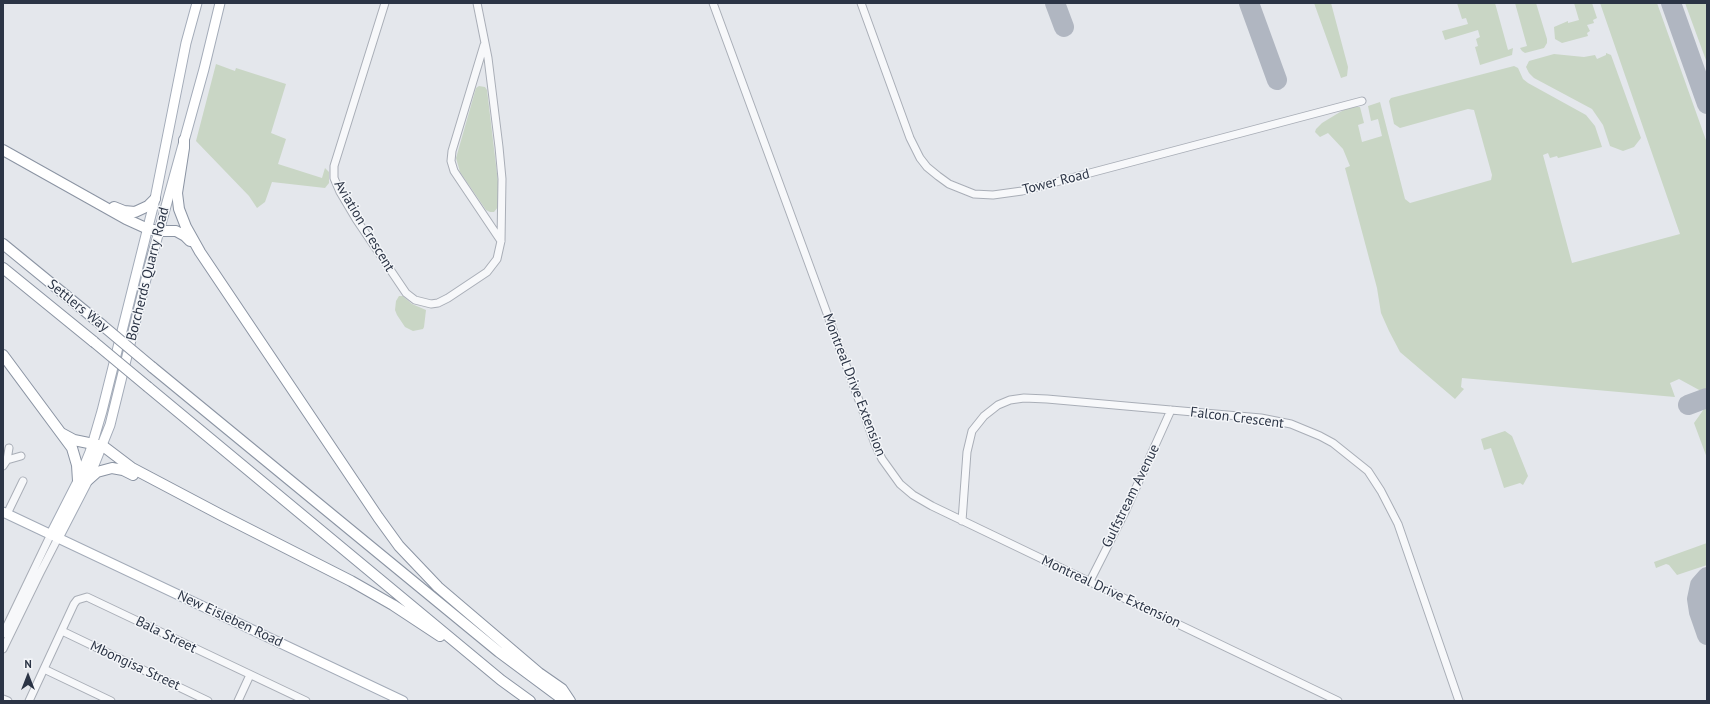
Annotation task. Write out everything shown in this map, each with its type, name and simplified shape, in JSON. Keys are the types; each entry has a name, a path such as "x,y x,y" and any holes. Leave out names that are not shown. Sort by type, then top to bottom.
{"highway":[{"path":"184,140 184,153 177,186 177,201 186,227 200,252 363,494 399,546 438,588 539,673 562,690 570,701"},
{"path":"3,150 126,219 148,229 174,231 182,234 200,252"},
{"path":"86,196 117,209 131,212 138,211 148,206 155,199"},
{"name":"Settlers Way","path":"3,244 494,647 565,701"},
{"name":"Settlers Way","path":"3,268 148,386 485,666"},
{"path":"3,355 61,433 75,456 83,480 97,472 112,468 123,470 149,482 158,482"},
{"path":"61,433 74,440 103,446 124,463 158,482 374,594 485,666 530,701"}],"main road":[{"name":"Borcherds Quarry Road","path":"83,480 148,229 186,43 197,3"},
{"name":"Borcherds Quarry Road","path":"54,536 83,480 103,446 115,408 148,271 204,69 220,3"},
{"name":"New Eisleben Road","path":"5,513 403,701"}],"street":[{"name":"Aviation Crescent","path":"385,3 334,166 334,178 340,192 406,293 421,303 438,303 448,298 486,272 497,259 501,241 502,179 491,81 477,3"},
{"name":"Aviation Crescent","path":"382,11 389,3"},
{"name":"Montreal Drive Extension","path":"713,3 877,449 890,471 900,484 913,495 962,521 1338,701"},
{"name":"Tower Road","path":"861,3 910,138 920,158 927,167 949,184 974,194 993,195 1022,191 1362,100"},
{"name":"Aviation Crescent","path":"485,41 452,151 452,161 454,171 501,241"},
{"name":"Falcon Crescent","path":"962,521 964,480 969,440 972,431 979,422 998,405 1010,400 1024,398 1266,418 1291,424 1333,443 1368,471 1385,498 1398,524 1459,701"},
{"name":"Gulfstream Avenue","path":"1090,581 1126,510 1170,410"},
{"path":"5,463 10,448"},
{"path":"5,463 21,456"},
{"path":"5,513 23,481"},
{"path":"3,634 54,536"},
{"path":"3,649 40,573 54,536"},
{"name":"Bala Street","path":"62,631 74,604 82,598 93,600 306,701"},
{"path":"29,701 62,631"},
{"name":"Mbongisa Street","path":"62,631 208,701"},
{"path":"44,669 111,701"},
{"path":"238,701 250,675"},
{"path":"3,699 8,701"}],"green space":[{"path":"1314,3 1331,3 1348,67 1347,76 1341,78"},
{"path":"1457,3 1495,3 1508,50 1513,48 1512,55 1480,65 1475,47 1478,46 1476,39 1480,37 1478,30 1445,40 1442,31 1468,24 1466,18 1462,19"},
{"path":"1515,3 1536,3 1547,39 1547,43 1544,48 1525,53 1520,48 1527,46"},
{"path":"1574,3 1592,3 1597,18 1593,20 1594,23 1587,25 1590,31 1587,33 1588,36 1562,43 1555,39 1554,27 1568,21 1568,23 1579,20"},
{"path":"1600,3 1657,3 1707,143 1707,388 1701,391 1679,379 1670,383 1675,397 1462,378 1461,387 1464,389 1455,399 1400,352 1389,331 1381,313 1377,288 1345,168 1350,166 1343,149 1328,133 1320,137 1315,132 1316,129 1322,123 1350,107 1360,107 1364,123 1358,125 1362,142 1382,136 1378,119 1371,121 1368,106 1380,102 1405,199 1410,203 1491,180 1492,175 1474,110 1468,109 1400,128 1394,124 1389,101 1391,98 1514,66 1518,68 1523,79 1528,83 1586,115 1595,126 1602,147 1558,158 1557,156 1550,158 1548,153 1543,155 1572,263 1680,234"},
{"path":"1685,3 1707,3 1707,63"},
{"path":"1606,53 1611,55 1641,138 1634,147 1623,151 1610,146 1603,125 1592,109 1534,78 1526,67 1529,61 1554,54 1584,57 1595,55 1597,59 1606,55"},
{"path":"216,64 235,71 236,68 286,84 271,133 286,139 278,164 322,178 325,168 329,172 329,183 325,188 272,182 265,202 257,208 249,196 196,141"},
{"path":"479,86 485,87 487,90 498,182 498,207 494,212 486,210 460,172 456,158 476,88"},
{"path":"399,296 403,296 412,304 426,310 423,329 413,331 405,327 395,310 396,301"},
{"path":"1707,408 1707,458 1694,423 1704,409"},
{"path":"1505,431 1512,436 1528,476 1523,485 1520,483 1504,488 1491,448 1484,450 1481,439"},
{"path":"1707,543 1707,565 1677,575 1669,565 1666,564 1656,568 1654,562"}],"taxiway":[{"path":"1055,3 1064,27"},
{"path":"1249,3 1277,80"},
{"path":"1671,3 1707,104"},
{"path":"1688,405 1707,398"},
{"path":"1707,577 1700,585 1697,599 1699,612 1707,635"}]}
